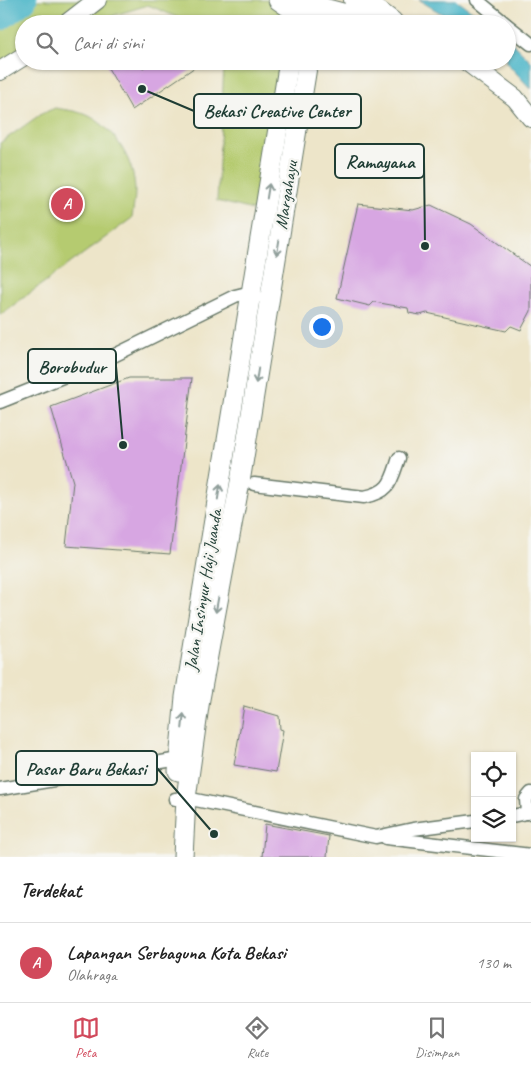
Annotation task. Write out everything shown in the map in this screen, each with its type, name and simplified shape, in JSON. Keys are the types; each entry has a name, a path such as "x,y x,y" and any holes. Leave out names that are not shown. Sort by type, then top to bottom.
{"main road":[{"path":"278,0 310,10"},
{"name":"Jalan Insinyur Haji Juanda","path":"173,857 193,698 215,566 234,402 288,70"},
{"name":"Margahayu","path":"265,328 307,70"},
{"name":"Jalan Insinyur Haji Juanda","path":"215,566 253,404 265,328"},
{"path":"234,402 253,404"},
{"name":"Jalan Insinyur Haji Juanda","path":"183,857 179,759 193,698"}],"street":[{"path":"77,15 96,0"},
{"path":"353,0 373,6 385,15"},
{"path":"477,0 496,15"},
{"path":"310,10 341,15"},
{"path":"516,32 531,44"},
{"path":"0,71 15,62"},
{"path":"478,70 515,98 531,118"},
{"path":"0,402 105,360 235,296 244,294 270,299"},
{"path":"254,484 364,497 371,496 389,486 399,458"},
{"path":"0,789 179,759"},
{"path":"516,815 529,813 526,799 531,794"},
{"path":"181,798 376,837 531,855"},
{"path":"376,837 413,829 471,822"}],"green space":[{"path":"0,0 289,0 295,15 172,15 148,5 115,15 15,15 15,62 0,71"},
{"path":"224,70 288,70 265,213 217,201"},
{"path":"55,108 89,116 107,129 122,148 134,180 135,194 132,218 0,315 0,143 41,114"}],"water":[{"path":"419,0 456,0 478,15 444,15"},
{"path":"516,46 531,61 531,89 513,70 516,70"}],"building":[{"path":"109,70 191,70 132,110"},
{"path":"358,204 413,210 431,205 471,224 531,267 531,311 521,330 511,326 506,331 427,313 420,315 409,313 408,308 374,302 370,306 337,298"},
{"path":"129,378 192,378 170,554 66,546 73,482 51,407"},
{"path":"244,706 279,716 280,729 283,730 276,772 234,765"},
{"path":"265,824 329,836 327,857 262,857"}],"waterway":[{"path":"0,18 24,0"}],"place":[{"name":"Bekasi Creative Center","path":"142,89"},
{"name":"Lapangan Serbaguna Kota Bekasi","path":"67,204"},
{"name":"Ramayana","path":"425,246"},
{"name":"Borobudur","path":"123,445"},
{"name":"Pasar Baru Bekasi","path":"214,834"}]}
